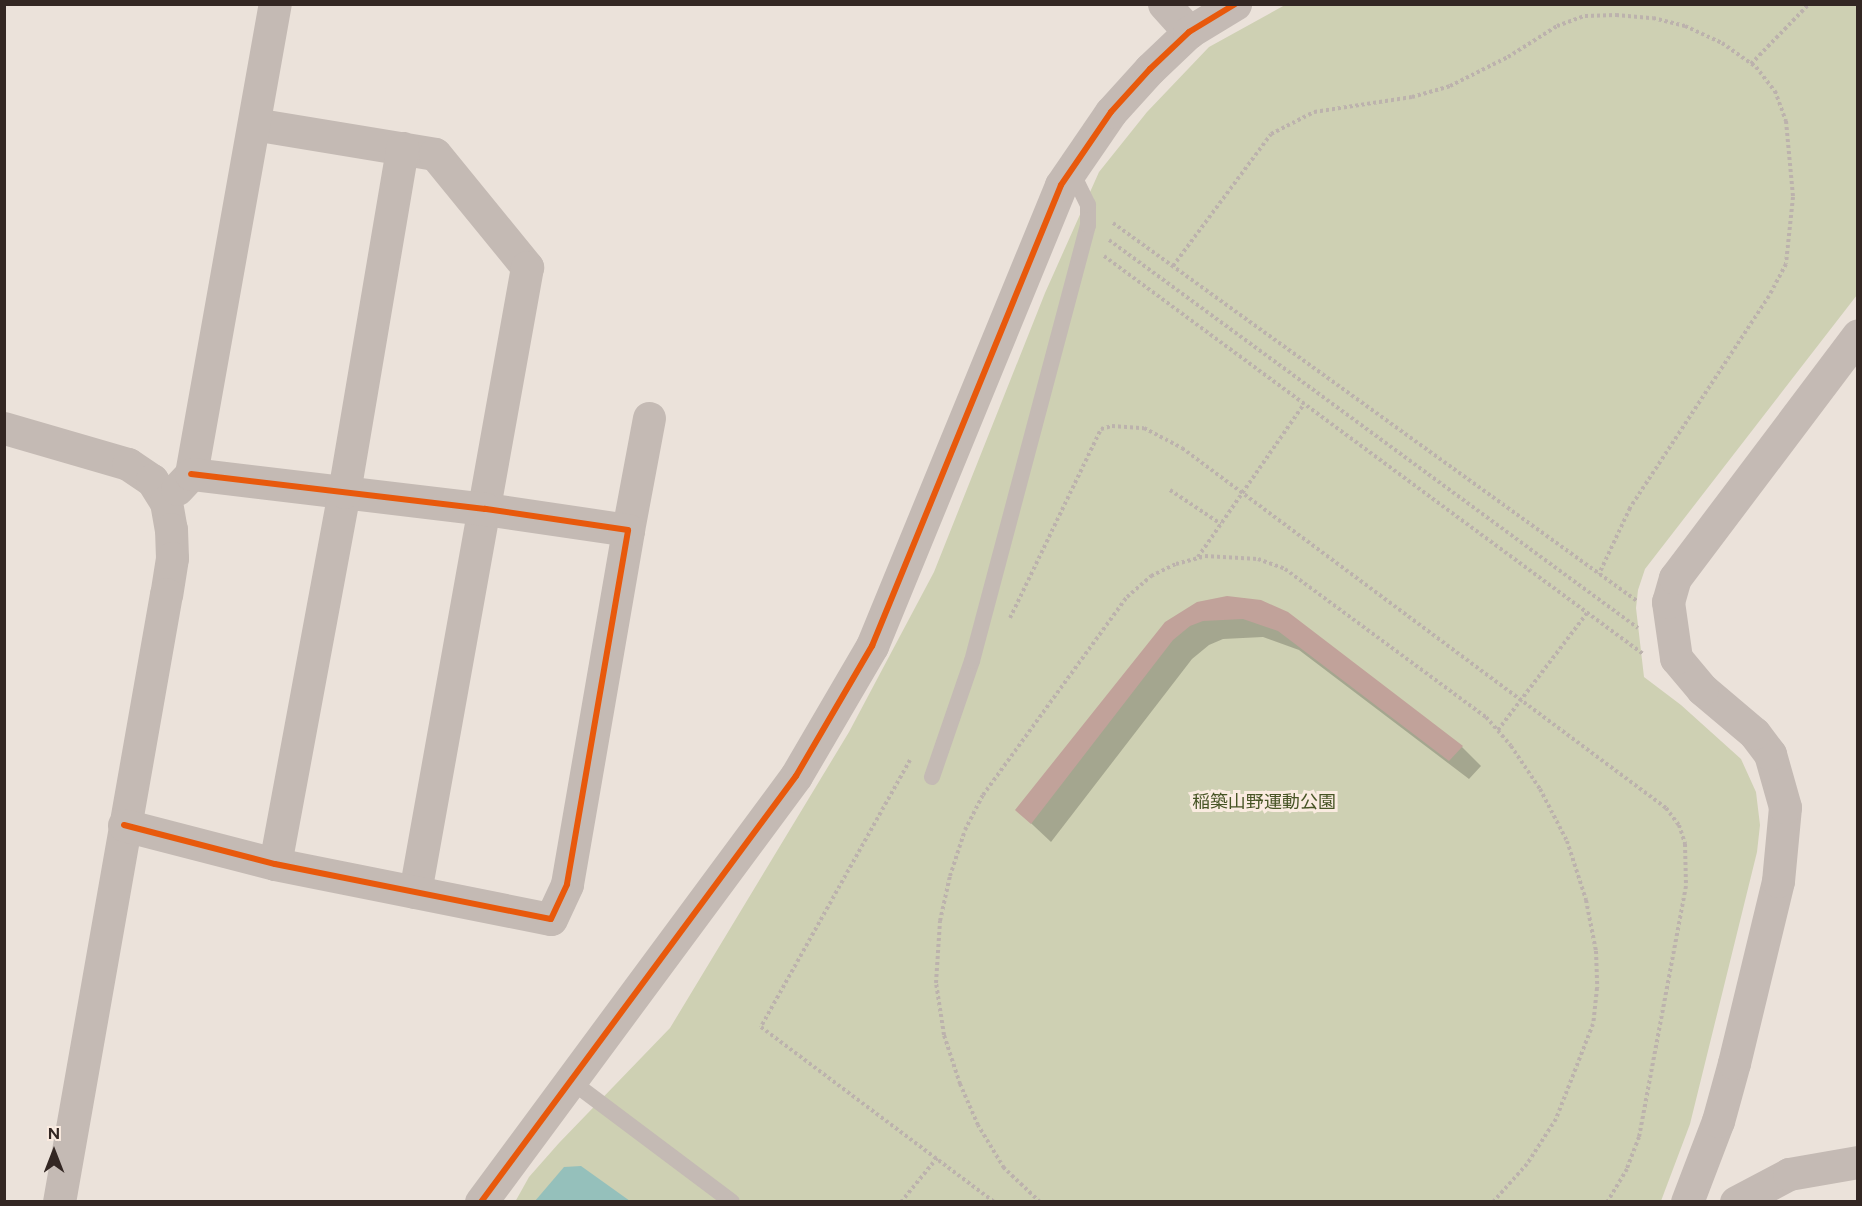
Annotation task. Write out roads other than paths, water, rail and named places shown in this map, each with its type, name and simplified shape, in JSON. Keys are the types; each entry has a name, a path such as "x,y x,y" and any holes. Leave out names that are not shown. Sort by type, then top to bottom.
{"street":[{"path":"166,502 191,474 274,4"},
{"path":"1164,4 1189,32"},
{"path":"481,1202 796,776 872,646 1061,185 1111,112 1189,32 1235,4"},
{"path":"254,124 435,154 526,267 485,509 415,892"},
{"path":"275,864 344,492 402,148"},
{"path":"1687,1202 1718,1121 1737,1052 1778,881 1785,807 1770,754 1754,733 1702,689 1676,658 1668,602 1675,578 1857,335"},
{"path":"124,825 275,864 551,919 567,884 649,418"},
{"path":"4,428 128,464 152,480 166,502 171,529 172,558 59,1202"},
{"path":"191,474 485,509 628,530"},
{"path":"1736,1202 1789,1174 1857,1162"}],"lane":[{"path":"932,777 974,655 1086,233 1088,205 1071,170"},
{"path":"571,1081 732,1202"}],"water":[{"path":"581,1166 630,1201 535,1201 564,1167"}],"park label":[{"name":"稲築山野運動公園","path":"1264,802"}]}
